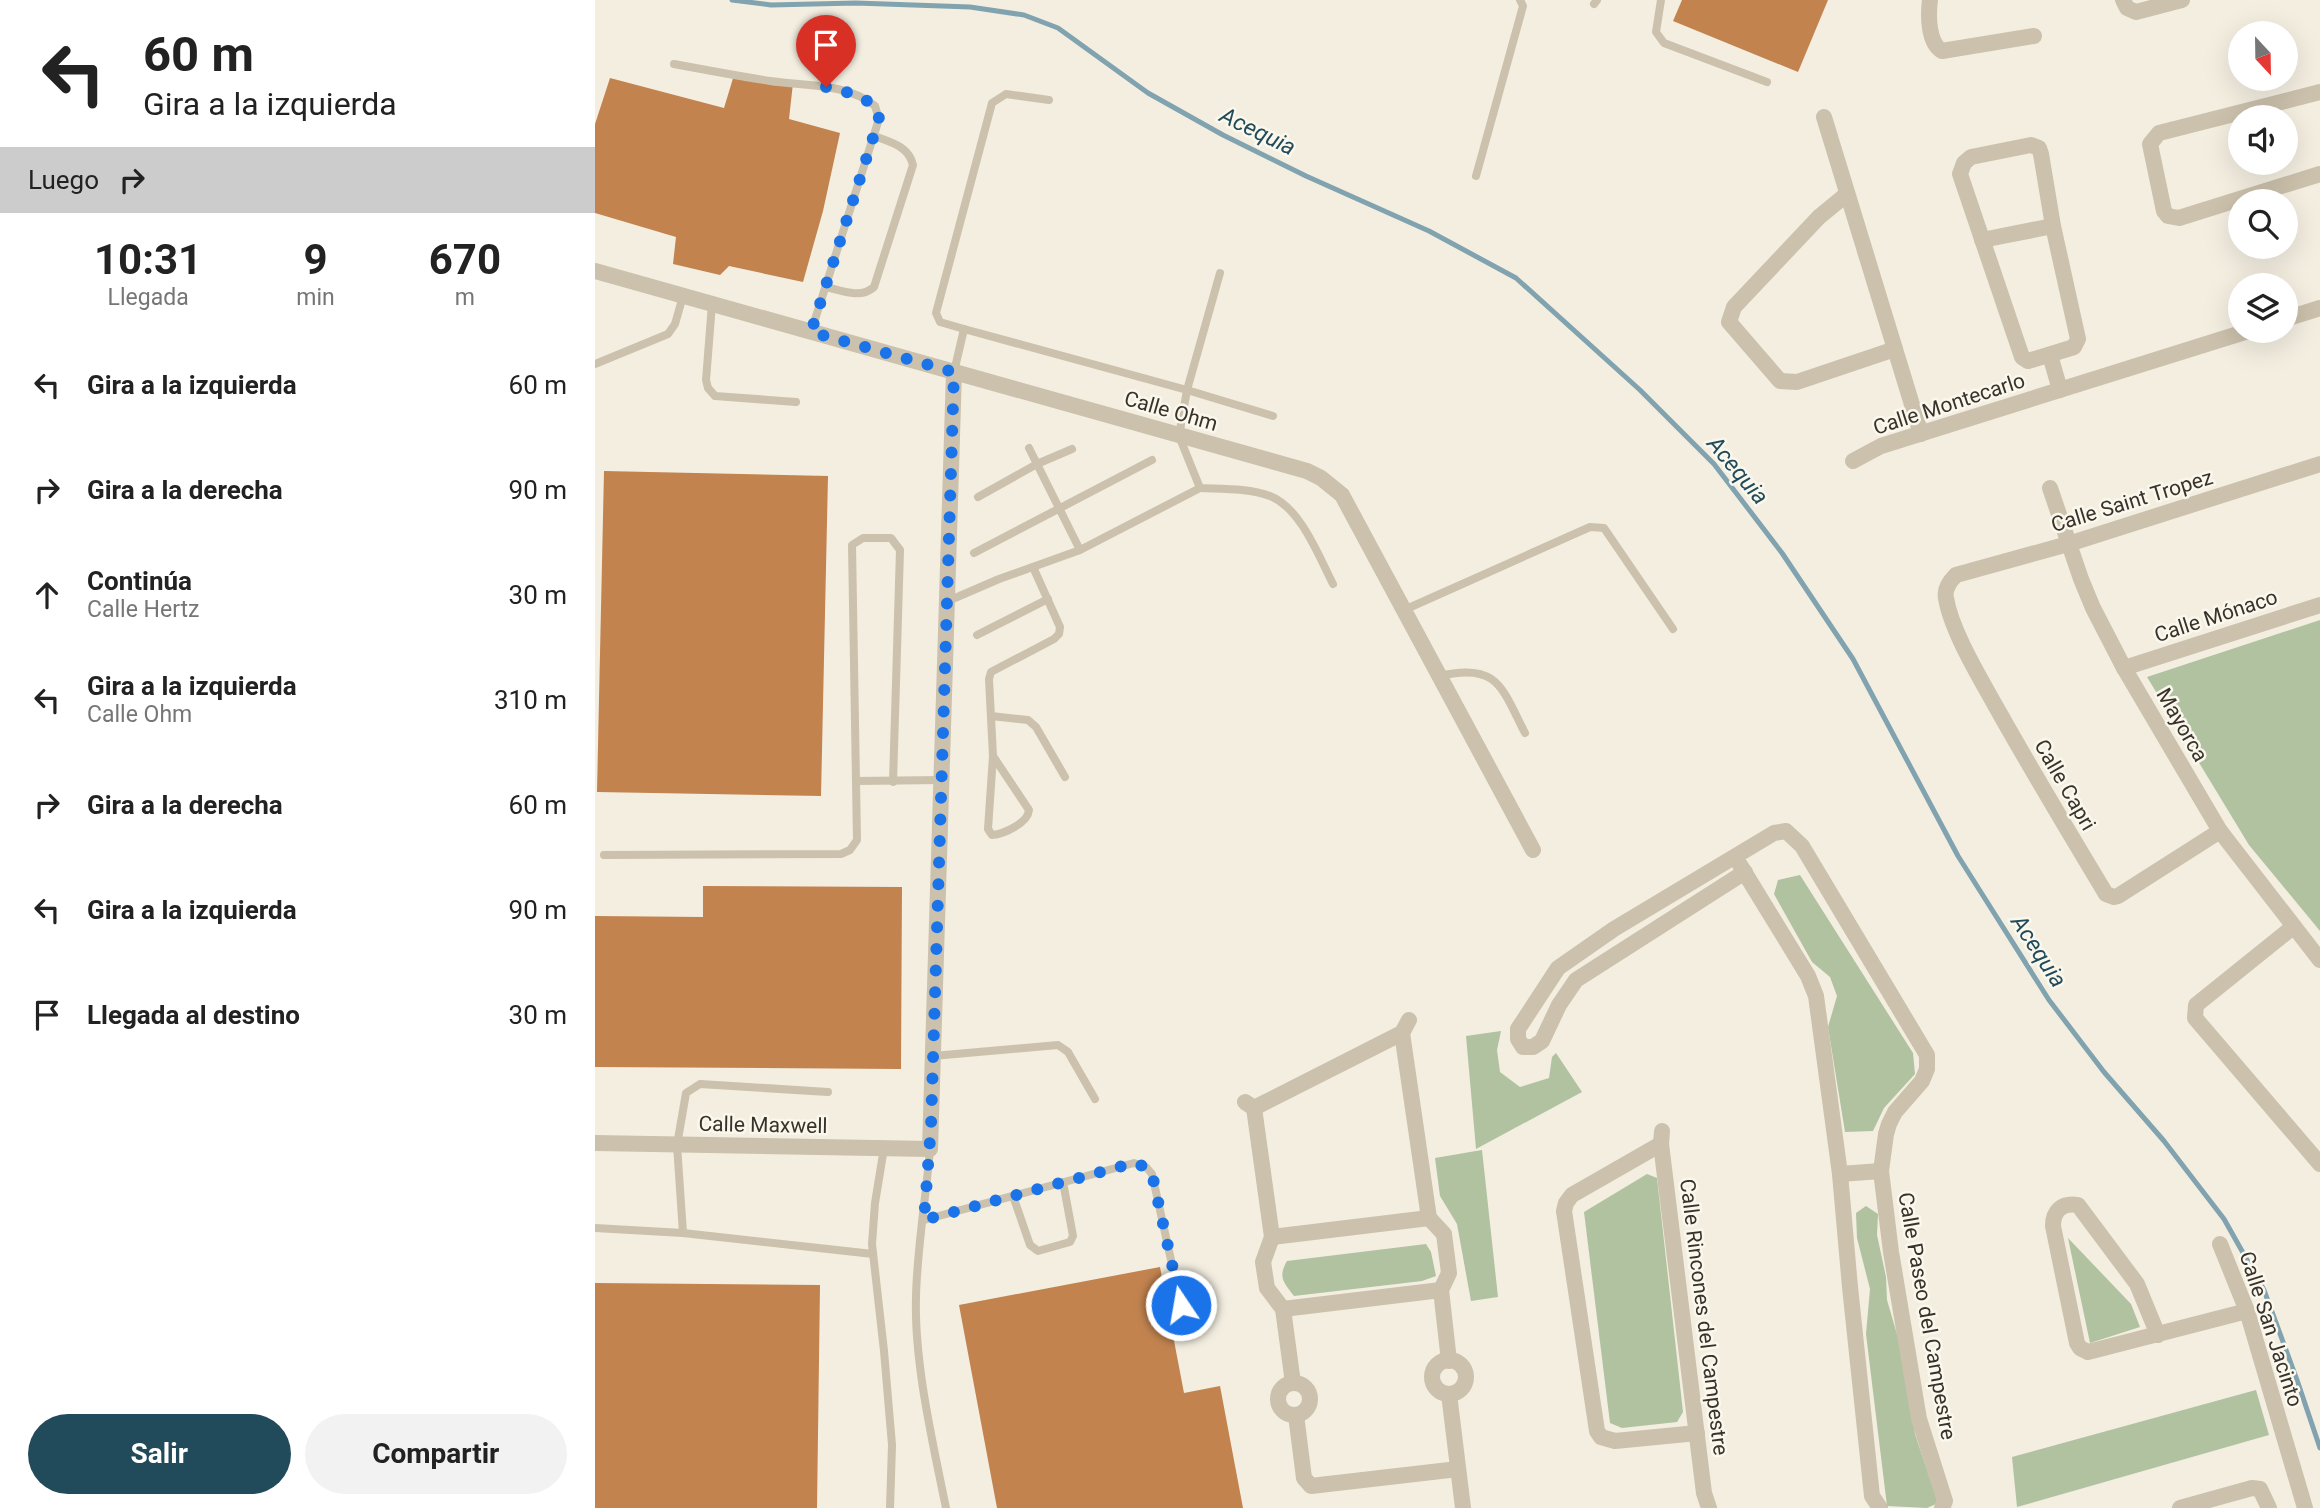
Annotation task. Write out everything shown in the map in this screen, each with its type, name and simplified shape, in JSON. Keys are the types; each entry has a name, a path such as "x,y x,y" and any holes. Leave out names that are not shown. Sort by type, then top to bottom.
{"street":[{"path":"1930,0 1934,44 1942,51 2034,36"},
{"path":"2123,0 2127,8 2136,12 2182,0"},
{"path":"2320,92 2159,133 2150,144 2164,211 2173,218 2320,174"},
{"path":"1824,117 1921,434"},
{"name":"Calle Montecarlo","path":"2031,145 2039,148 2053,226 2078,339 2074,347 2028,361 2022,357 1982,240 1961,174 1964,163 1971,157 2031,145"},
{"path":"1847,194 1819,218 1734,307 1729,322 1780,381 1785,383 1797,382 1895,349"},
{"path":"1982,240 2053,226"},
{"name":"Calle Ohm","path":"595,271 1307,471 1331,485 1342,495 1533,850"},
{"path":"2298,315 2320,308"},
{"name":"Calle Montecarlo","path":"1853,461 1881,446 2228,337"},
{"name":"Calle Montecarlo","path":"2050,355 2060,390"},
{"path":"930,1149 954,372"},
{"name":"Calle Saint Tropez","path":"1956,575 2068,544 2320,464"},
{"name":"Mayorca","path":"2050,488 2093,608 2124,668 2220,831 2320,960"},
{"name":"Calle Capri","path":"1956,575 1950,582 1945,597 1971,660 2047,799 2106,894 2118,896 2220,831"},
{"name":"Calle Mónaco","path":"2124,668 2320,605"},
{"name":"Calle Paseo del Campestre","path":"1745,872 1576,980 1559,1005 1542,1041 1528,1048 1520,1044 1518,1029 1558,968 1614,929 1774,833 1786,831 1792,835 1802,846 1929,1062 1922,1081 1895,1112 1889,1124 1881,1171 1891,1252 1919,1419 1945,1501 1942,1508"},
{"path":"1735,857 1808,976 1816,996 1840,1174 1872,1496 1880,1508"},
{"path":"2293,927 2196,1005 2193,1014 2320,1164"},
{"path":"1614,929 1626,947"},
{"path":"1293,1383 1283,1308 1267,1288 1263,1262 1272,1237 1250,1105 1406,1027 1429,1218 1444,1234 1449,1273 1441,1290 1449,1361"},
{"name":"Calle Rincones del Campestre","path":"1697,1433 1615,1441 1601,1437 1597,1432 1564,1211 1572,1195 1661,1138 1697,1433 1704,1493 1709,1508"},
{"name":"Calle Maxwell","path":"595,1143 930,1149"},
{"name":"Calle Paseo del Campestre","path":"1840,1174 1881,1171"},
{"path":"2158,1335 2137,1284 2078,1205 2071,1204 2058,1209 2053,1216 2053,1226 2080,1348 2088,1352 2158,1335 2247,1311"},
{"path":"1272,1237 1429,1218"},
{"name":"Calle San Jacinto","path":"2220,1244 2247,1311 2305,1508"},
{"path":"1283,1308 1441,1290"},
{"path":"1449,1361 1458,1363 1466,1377 1463,1387 1450,1394 1436,1388 1432,1375 1439,1364 1449,1361"},
{"path":"1293,1383 1303,1386 1310,1397 1306,1410 1296,1415 1284,1412 1278,1399 1282,1388 1293,1383"},
{"path":"1450,1394 1463,1508"},
{"path":"1296,1415 1304,1478 1311,1486 1458,1469"},
{"path":"2180,1508 2252,1488 2260,1489 2269,1508"}],"lane":[{"path":"1476,176 1523,5 1520,0"},
{"path":"1661,0 1656,32 1664,43 1767,82"},
{"path":"674,65 773,82 809,83 843,91 875,106 879,119 811,332"},
{"path":"1049,100 1006,94 992,103 936,313 940,322 1273,416"},
{"path":"826,287 859,294 874,287 913,165 910,154 904,148 874,135"},
{"path":"1200,488 1179,436 1187,390 1220,273"},
{"path":"595,364 668,334 675,324 683,296"},
{"path":"712,304 706,380 708,388 715,396 796,402"},
{"path":"954,372 964,330"},
{"path":"1029,448 1080,550"},
{"path":"978,497 1037,464 1072,449"},
{"path":"974,552 1152,460"},
{"path":"948,601 1080,550 1200,488 1245,491 1272,497 1284,506 1308,534 1333,584"},
{"path":"1404,610 1591,527 1599,527 1604,528 1673,629"},
{"path":"604,855 841,854 849,850 857,840 852,545 863,538 891,538 900,550 893,782"},
{"path":"993,756 1029,810 1025,820 997,835 992,835 988,829 993,756 989,680 991,672 1054,639 1059,634 1060,627 1033,567"},
{"path":"977,635 1048,599"},
{"path":"1439,676 1460,671 1491,678 1499,683 1525,733"},
{"path":"991,716 1028,720 1042,735 1065,777"},
{"path":"856,781 942,780"},
{"path":"933,1056 1058,1045 1068,1052 1095,1099"},
{"path":"683,1233 677,1145 686,1093 700,1084 828,1093"},
{"path":"884,1148 875,1203 873,1254 892,1445 890,1508"},
{"path":"930,1149 916,1298 917,1327 946,1508"},
{"path":"924,1220 1134,1163 1146,1167 1152,1174 1181,1305"},
{"path":"1013,1196 1030,1245 1038,1251 1070,1242 1074,1232 1063,1182"},
{"path":"595,1228 683,1233 873,1254"}],"green space":[{"path":"2320,620 2320,931 2249,845 2147,677"},
{"path":"1800,875 1913,1053 1915,1074 1884,1108 1873,1131 1845,1132 1828,1027 1837,996 1830,977 1812,962 1774,894 1778,880"},
{"path":"1501,1031 1497,1050 1500,1072 1520,1087 1549,1078 1552,1057 1556,1053 1582,1092 1476,1149 1466,1036"},
{"path":"1482,1150 1498,1297 1471,1301 1457,1224 1440,1196 1435,1158"},
{"path":"1647,1174 1657,1178 1683,1412 1677,1422 1622,1428 1610,1423 1584,1212"},
{"path":"1866,1206 1878,1214 1877,1235 1886,1277 1887,1300 1901,1348 1915,1434 1938,1503 1927,1508 1887,1506 1866,1334 1870,1289 1857,1238 1856,1213"},
{"path":"2068,1238 2131,1304 2140,1327 2090,1343"},
{"path":"1426,1244 1431,1252 1436,1276 1422,1281 1294,1296 1283,1279 1287,1261"},
{"path":"2256,1390 2269,1435 2017,1507 2012,1457"}],"building":[{"path":"1682,0 1828,0 1798,72 1673,21"},
{"path":"734,75 793,83 789,119 840,133 823,211 803,282 729,266 720,275 673,264 676,237 595,213 595,124 610,78 724,108"},
{"path":"604,471 828,476 821,796 597,792"},
{"path":"703,886 902,887 901,1069 595,1067 595,916 703,917"},
{"path":"1160,1267 1184,1393 1220,1386 1243,1508 997,1508 959,1305"},
{"path":"595,1283 820,1285 817,1508 595,1508"}],"waterway":[{"name":"Acequia","path":"732,0 771,5 856,3 970,7 1024,15 1058,28 1148,93 1223,135 1306,176 1429,231 1516,278 1640,390 1714,464 1782,553 1853,659 1958,856 2049,1000 2224,1219 2264,1290 2320,1448"}],"route":[{"path":"826,87 871,102 878,111 879,119 811,332 954,372 931,1126 924,1220 1134,1163 1141,1164 1152,1174 1181,1305"}]}
